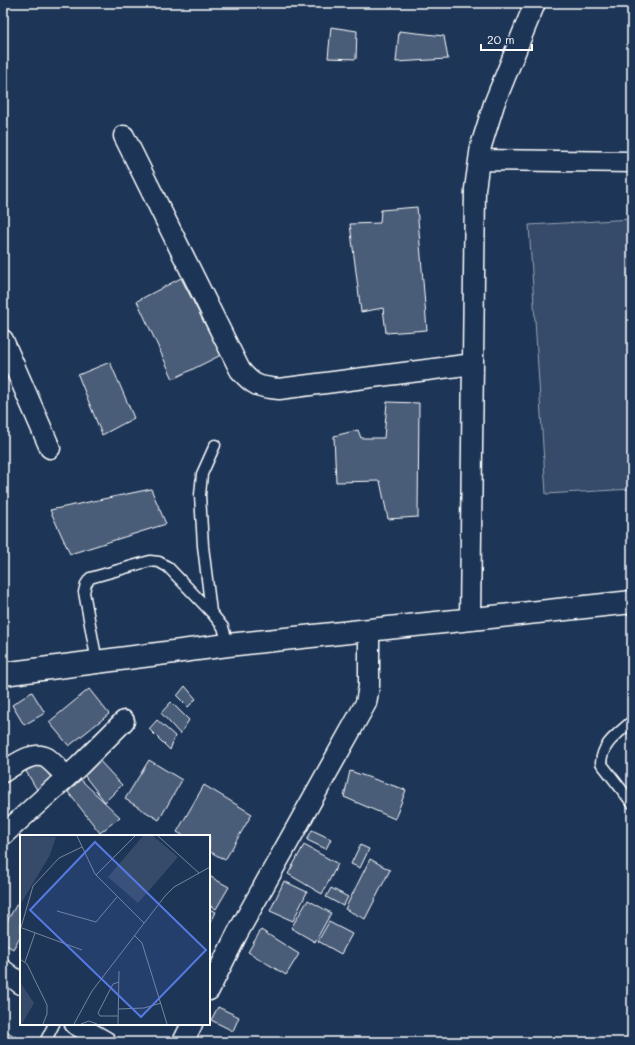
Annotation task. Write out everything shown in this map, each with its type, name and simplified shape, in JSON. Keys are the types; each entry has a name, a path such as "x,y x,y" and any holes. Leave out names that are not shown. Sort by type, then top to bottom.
{"street":[{"path":"470,619 475,189 481,146 494,104 536,3"},
{"path":"124,136 240,370 250,382 261,387 280,389 473,364"},
{"path":"480,160 632,162"},
{"path":"3,340 50,448"},
{"path":"3,674 228,645 632,602"},
{"path":"210,988 237,934 366,703 369,686 369,630"},
{"path":"3,835 66,776 79,766 124,721"},
{"path":"3,772 29,757 39,756 47,758 66,776"},
{"path":"3,970 20,983"},
{"path":"77,1025 106,1042"},
{"path":"183,1042 192,1025"}],"lane":[{"path":"211,612 203,546 200,495 202,474 214,445"},
{"path":"97,662 84,592 86,584 90,578 150,561 159,562 168,567 211,612 223,627 228,645"},
{"path":"632,721 606,745 602,752 601,763 632,803"},
{"path":"45,1042 54,1025"}],"shaded area":[{"path":"632,219 632,489 546,494 529,225"}],"building":[{"path":"331,27 357,31 356,59 328,58"},
{"path":"399,31 444,36 448,59 396,62"},
{"path":"417,207 427,330 386,333 383,308 361,312 350,224 380,223 381,210"},
{"path":"181,278 221,355 173,379 137,301"},
{"path":"110,362 134,418 102,435 78,375"},
{"path":"387,402 419,403 418,517 388,519 380,481 336,482 334,436 358,430 361,438 384,438"},
{"path":"151,489 166,524 70,554 50,510"},
{"path":"185,686 196,699 188,707 177,696"},
{"path":"89,689 109,714 69,746 49,722"},
{"path":"32,692 45,713 24,725 12,705"},
{"path":"171,702 189,720 180,734 161,713"},
{"path":"157,720 175,736 170,750 149,729"},
{"path":"97,758 122,785 105,802 83,774"},
{"path":"149,760 182,780 159,820 125,799"},
{"path":"37,761 60,775 39,793 24,768"},
{"path":"350,771 406,790 395,819 344,797"},
{"path":"80,779 120,817 100,833 68,792"},
{"path":"204,785 252,814 225,860 210,852 210,835 182,835 177,832"},
{"path":"3,800 7,805 3,809"},
{"path":"312,830 331,839 326,849 307,840"},
{"path":"304,845 338,864 322,894 288,874"},
{"path":"360,845 369,849 360,868 351,864"},
{"path":"370,859 390,870 365,919 345,909"},
{"path":"210,877 229,887 216,909 210,906"},
{"path":"284,881 307,892 293,921 270,911"},
{"path":"331,888 348,897 343,906 326,897"},
{"path":"20,899 20,937 13,949 3,943 3,928"},
{"path":"308,900 331,913 315,942 291,928"},
{"path":"210,909 216,912 210,924"},
{"path":"329,922 352,934 341,954 318,941"},
{"path":"261,930 299,954 286,975 248,952"},
{"path":"218,1007 239,1017 233,1031 211,1020"},
{"path":"3,1029 19,1039 17,1042 3,1042"},
{"path":"313,1038 322,1042 311,1042"}]}
